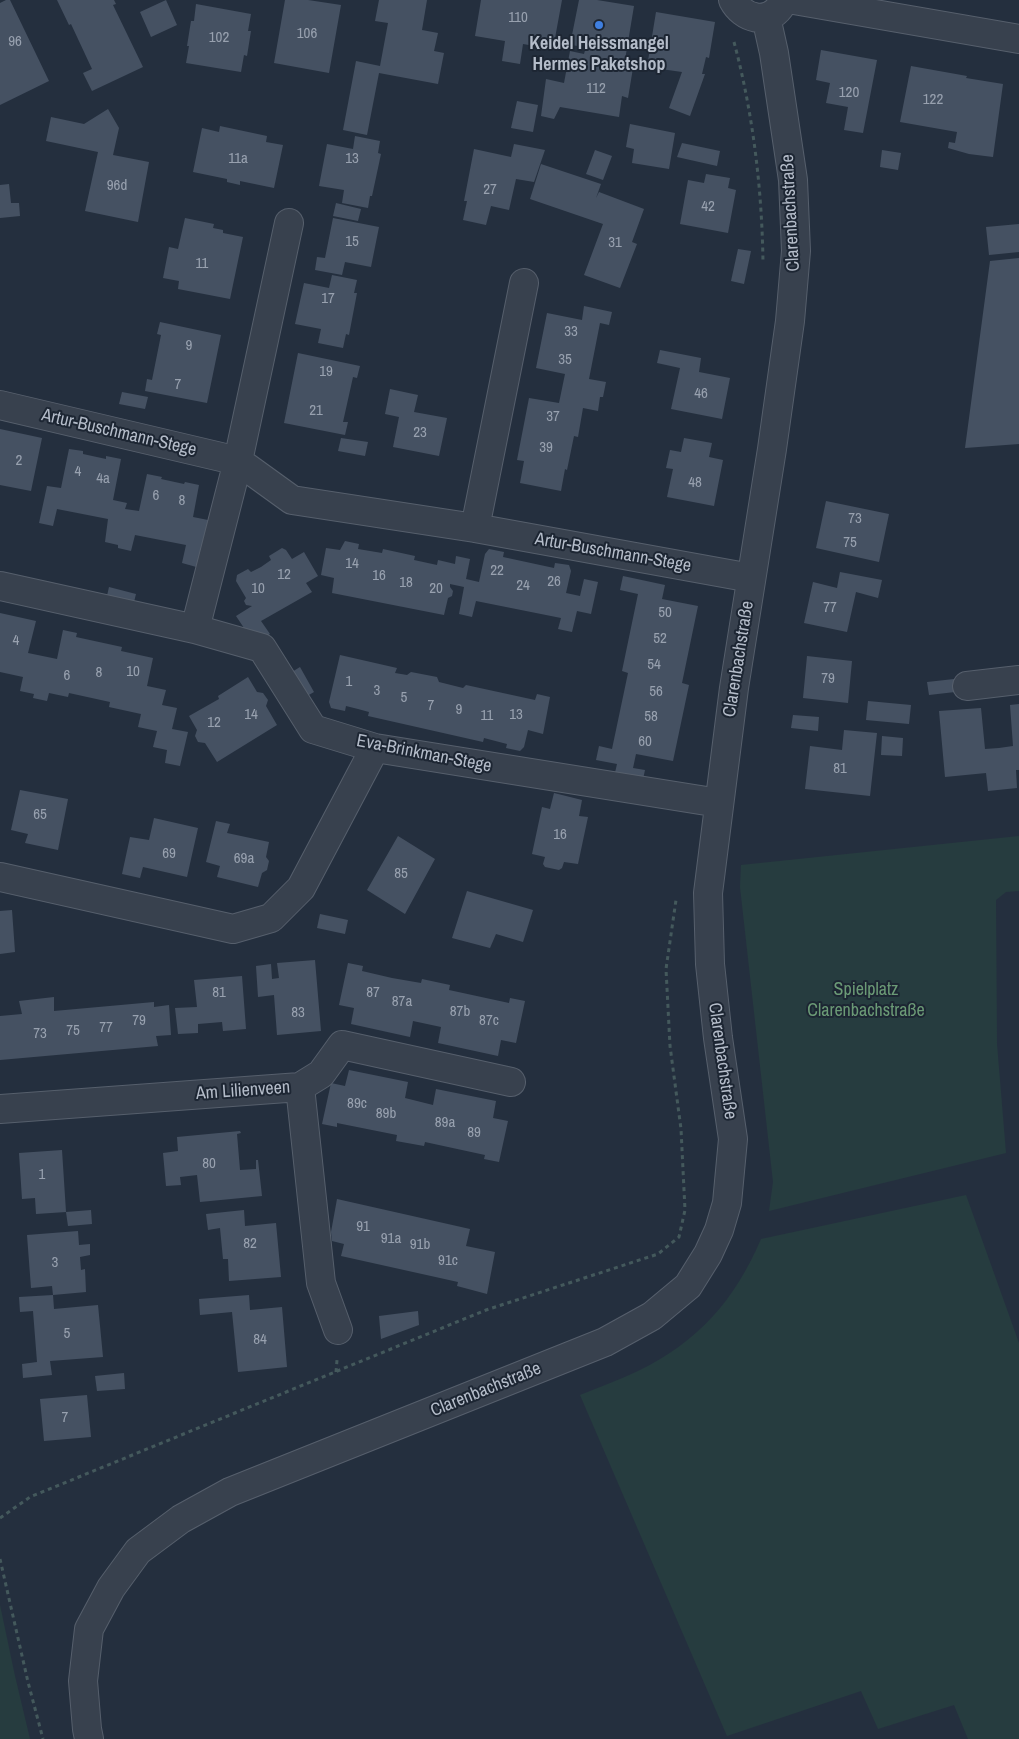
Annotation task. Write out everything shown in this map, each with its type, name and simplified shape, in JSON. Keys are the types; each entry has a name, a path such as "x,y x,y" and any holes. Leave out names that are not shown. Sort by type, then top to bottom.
{"street":[{"name":"Clarenbachstraße","path":"733,0 742,12 757,18 775,8"},
{"path":"794,0 1019,39"},
{"name":"Clarenbachstraße","path":"89,1739 86,1729 83,1681 89,1629 111,1588 138,1551 181,1519 230,1492 605,1342 652,1316 688,1286 708,1254 719,1230 727,1203 733,1139 718,1038 710,964 708,893 751,578 790,321 796,250 793,180 774,53 775,8"},
{"path":"195,629 238,461 288,223"},
{"path":"475,528 524,283"},
{"name":"Artur-Buschmann-Stege","path":"0,405 238,461 292,500 475,528 751,578"},
{"name":"Eva-Brinkman-Stege","path":"0,586 195,629 262,648 314,729 374,748 719,803"},
{"path":"967,686 1019,680"},
{"path":"0,877 233,929 270,918 302,888 374,748"},
{"path":"300,1087 320,1074 342,1045 511,1082"},
{"name":"Am Lilienveen","path":"0,1109 300,1087 321,1283 338,1330"}],"path":[{"path":"733,40 748,107 756,163 763,265"},
{"path":"0,1518 39,1493 486,1310 658,1254 679,1237 685,1210 681,1129 670,1046 666,969 677,895"},
{"path":"0,1559 43,1739"}],"green space":[{"name":"Spielplatz Clarenbachstraße","path":"1019,836 1019,891 1006,892 996,900 997,1044 1006,1153 769,1211 773,1182 740,887 741,865"},
{"path":"966,1195 1019,1343 1019,1739 968,1739 954,1705 878,1729 861,1691 727,1736 580,1395 659,1360 696,1333 726,1300 751,1261 761,1239"},
{"path":"0,1605 15,1676 30,1739 0,1739"}],"building":[{"path":"10,0 49,81 0,105 0,3"},
{"path":"57,0 114,0 116,4 113,5 143,67 92,91 83,73 92,69 71,24 69,25"},
{"path":"166,0 177,25 151,37 140,12"},
{"path":"285,0 308,0 341,5 329,73 274,63"},
{"path":"379,0 427,0 422,30 438,33 434,51 444,53 438,84 379,73 367,135 343,130 356,61 380,66 388,23 375,21"},
{"path":"481,0 562,0 553,49 523,44 520,64 502,61 505,41 475,36"},
{"path":"579,0 597,0 634,6 625,60 634,62 628,98 622,96 619,117 560,107 554,119 541,116 546,79 564,83 570,51 584,54 586,47 570,45"},
{"path":"196,4 251,14 248,31 251,31 247,56 244,55 241,72 186,63 191,21 194,21"},
{"path":"656,12 715,22 709,58 706,57 702,74 705,74 690,116 669,108 682,72 647,67"},
{"path":"821,50 877,60 863,133 844,130 848,107 826,103 830,83 816,80"},
{"path":"911,66 1003,84 993,157 969,154 948,148 949,142 955,143 957,132 900,122"},
{"path":"517,101 538,105 533,132 511,128"},
{"path":"108,109 119,128 113,155 149,162 138,222 85,211 98,152 46,141 51,117 84,124"},
{"path":"630,124 675,133 669,169 632,163 634,149 626,147"},
{"path":"220,126 267,136 266,142 283,145 274,188 240,181 240,185 227,182 227,179 193,172 202,128 219,132"},
{"path":"355,136 380,141 378,153 381,154 368,208 342,203 344,190 319,186 327,144 353,149"},
{"path":"682,143 720,151 717,166 677,157"},
{"path":"514,144 545,150 534,182 516,179 509,210 491,206 486,225 463,220 467,201 464,201 474,149 511,157"},
{"path":"595,150 612,156 603,180 586,174"},
{"path":"882,150 901,153 898,170 880,167"},
{"path":"541,164 601,184 596,198 599,192 644,209 632,242 637,244 620,288 584,275 603,224 530,199"},
{"path":"706,174 730,178 728,188 736,190 728,233 680,224 688,180 704,183"},
{"path":"9,184 11,203 19,203 20,216 0,218 0,185"},
{"path":"336,203 361,209 358,221 333,216"},
{"path":"185,218 214,224 213,228 223,230 223,233 243,237 230,299 178,289 179,281 163,278 169,247 178,249"},
{"path":"333,218 379,227 371,267 345,262 342,275 315,270 317,257 325,258"},
{"path":"1019,224 1019,252 989,255 986,227"},
{"path":"738,249 751,251 744,284 731,281"},
{"path":"1019,258 1019,444 965,448 990,261"},
{"path":"332,275 357,280 354,293 357,293 349,335 346,334 343,348 318,343 321,329 295,324 304,283 329,288"},
{"path":"584,306 612,312 609,325 600,323 589,379 606,382 603,397 600,397 598,411 583,408 578,437 574,436 561,491 520,483 524,461 517,460 529,398 559,403 565,374 536,368 547,313 582,320"},
{"path":"160,322 221,335 207,403 145,391 147,379 152,380 161,335 157,334"},
{"path":"660,350 701,358 699,372 730,378 722,419 671,409 680,368 657,363"},
{"path":"298,353 360,366 357,378 353,377 343,422 348,422 345,435 284,423"},
{"path":"390,389 418,395 414,412 447,418 439,456 393,447 399,417 385,414"},
{"path":"122,392 148,397 145,409 119,404"},
{"path":"0,429 42,438 31,491 0,485"},
{"path":"341,438 368,442 365,456 338,451"},
{"path":"684,438 712,443 709,457 723,460 714,506 667,497 673,469 666,468 670,450 681,452"},
{"path":"69,449 83,451 83,454 106,459 106,456 121,459 113,500 127,503 125,509 139,511 147,474 184,484 185,482 199,485 193,517 213,521 200,568 182,563 186,545 135,535 131,551 105,542 108,519 57,509 53,526 39,523 47,486 61,488"},
{"path":"826,501 889,514 879,562 816,548"},
{"path":"345,541 359,544 358,549 382,553 383,549 415,556 414,560 437,565 438,560 455,564 456,556 470,559 466,579 479,582 485,554 489,549 504,552 503,557 554,568 555,563 569,565 571,571 566,593 580,596 584,579 598,582 591,614 577,611 572,632 558,629 561,618 476,601 472,617 459,614 464,587 450,584 453,591 452,596 448,598 444,615 332,593 334,578 321,575 326,548 340,550"},
{"path":"282,548 286,550 292,559 304,552 318,576 306,583 312,592 261,621 270,634 263,639 248,634 236,616 252,606 246,605 244,601 246,598 236,581 237,575 248,569 251,572 261,567 271,560 269,556"},
{"path":"840,572 882,580 878,598 856,592 847,632 804,623 813,582 837,588"},
{"path":"623,576 665,585 662,599 698,606 682,683 689,685 673,761 636,754 633,768 645,770 642,784 614,777 617,764 596,760 599,746 612,749 628,673 622,671 638,594 620,590"},
{"path":"109,587 136,594 133,606 106,600"},
{"path":"0,613 36,621 28,653 57,659 63,630 77,633 76,637 122,647 121,651 153,658 147,686 166,690 162,705 177,708 172,729 188,732 180,766 165,763 167,750 153,747 157,731 138,727 141,714 109,707 110,702 69,693 68,697 49,693 47,701 33,698 34,694 20,691 23,677 0,672"},
{"path":"340,655 397,668 395,673 407,675 411,672 437,677 439,682 463,688 466,685 535,700 537,694 550,697 543,734 528,730 524,747 520,751 506,748 507,744 484,738 483,742 368,716 369,712 346,706 345,711 331,708 329,702"},
{"path":"807,656 852,661 848,703 803,698"},
{"path":"300,667 314,692 302,699 287,675"},
{"path":"248,677 257,692 263,693 268,700 266,706 277,725 217,762 205,743 198,742 195,736 197,730 189,716 219,699 218,696"},
{"path":"954,679 955,692 929,695 927,682"},
{"path":"868,701 911,705 909,724 866,720"},
{"path":"1019,704 1019,770 1016,770 1017,788 988,791 986,773 945,777 939,711 981,708 985,749 999,748 1013,746 1010,705"},
{"path":"793,715 819,717 818,731 791,728"},
{"path":"844,730 877,733 870,796 805,789 810,746 842,750"},
{"path":"882,736 903,738 902,756 881,755"},
{"path":"20,790 68,799 58,850 25,843 28,834 11,830"},
{"path":"554,793 582,800 579,816 588,817 578,864 564,862 559,870 545,867 543,864 545,857 532,854 542,807 550,809"},
{"path":"154,818 198,828 187,877 143,867 140,878 122,874 130,837 149,840"},
{"path":"216,821 230,824 227,833 269,842 266,857 269,861 267,870 262,873 258,887 217,877 220,866 206,862"},
{"path":"398,836 435,859 405,914 367,890"},
{"path":"467,891 533,910 523,942 496,934 490,948 452,938"},
{"path":"12,910 15,952 0,954 0,911"},
{"path":"320,914 348,920 345,934 317,928"},
{"path":"315,960 321,1031 277,1035 274,995 258,997 256,966 271,964 272,979 279,978 277,963"},
{"path":"348,963 363,966 362,971 392,978 421,983 422,979 450,985 449,990 509,1003 510,998 525,1001 516,1043 501,1040 498,1056 438,1043 441,1027 413,1021 410,1037 351,1024 354,1008 339,1005"},
{"path":"242,976 246,1029 223,1031 222,1022 198,1024 198,1033 178,1034 175,1008 197,1007 194,980"},
{"path":"54,997 54,1011 154,1002 154,1007 169,1005 171,1035 156,1036 158,1046 0,1060 0,1016 22,1014 19,1001"},
{"path":"349,1070 408,1082 405,1098 433,1105 436,1089 496,1101 493,1118 508,1121 499,1162 484,1159 485,1155 425,1142 424,1146 396,1141 397,1135 337,1123 337,1127 322,1124 331,1083 345,1086"},
{"path":"240,1131 241,1133 237,1134 240,1170 256,1169 256,1160 258,1160 262,1196 200,1202 197,1175 180,1177 181,1185 166,1186 163,1153 178,1151 177,1137"},
{"path":"62,1150 66,1212 36,1214 35,1198 22,1199 19,1153"},
{"path":"337,1199 470,1229 466,1246 495,1252 487,1294 457,1286 458,1282 341,1256 344,1244 332,1241 331,1232"},
{"path":"91,1210 92,1224 68,1226 66,1212"},
{"path":"244,1210 245,1226 276,1223 281,1277 229,1281 228,1259 223,1259 220,1228 208,1230 206,1214"},
{"path":"78,1231 79,1245 90,1244 90,1255 80,1257 81,1270 85,1269 86,1292 53,1295 52,1286 31,1288 27,1235"},
{"path":"53,1295 54,1309 98,1305 103,1357 50,1361 52,1375 23,1378 22,1364 37,1362 33,1311 20,1312 19,1297"},
{"path":"249,1295 250,1310 282,1307 287,1367 238,1372 232,1312 200,1315 199,1299"},
{"path":"418,1311 419,1325 381,1339 379,1316"},
{"path":"124,1373 125,1389 97,1391 95,1376"},
{"path":"87,1395 91,1437 44,1441 40,1399"}],"place":[{"name":"Keidel Heissmangel Hermes Paketshop","path":"599,25"}]}
